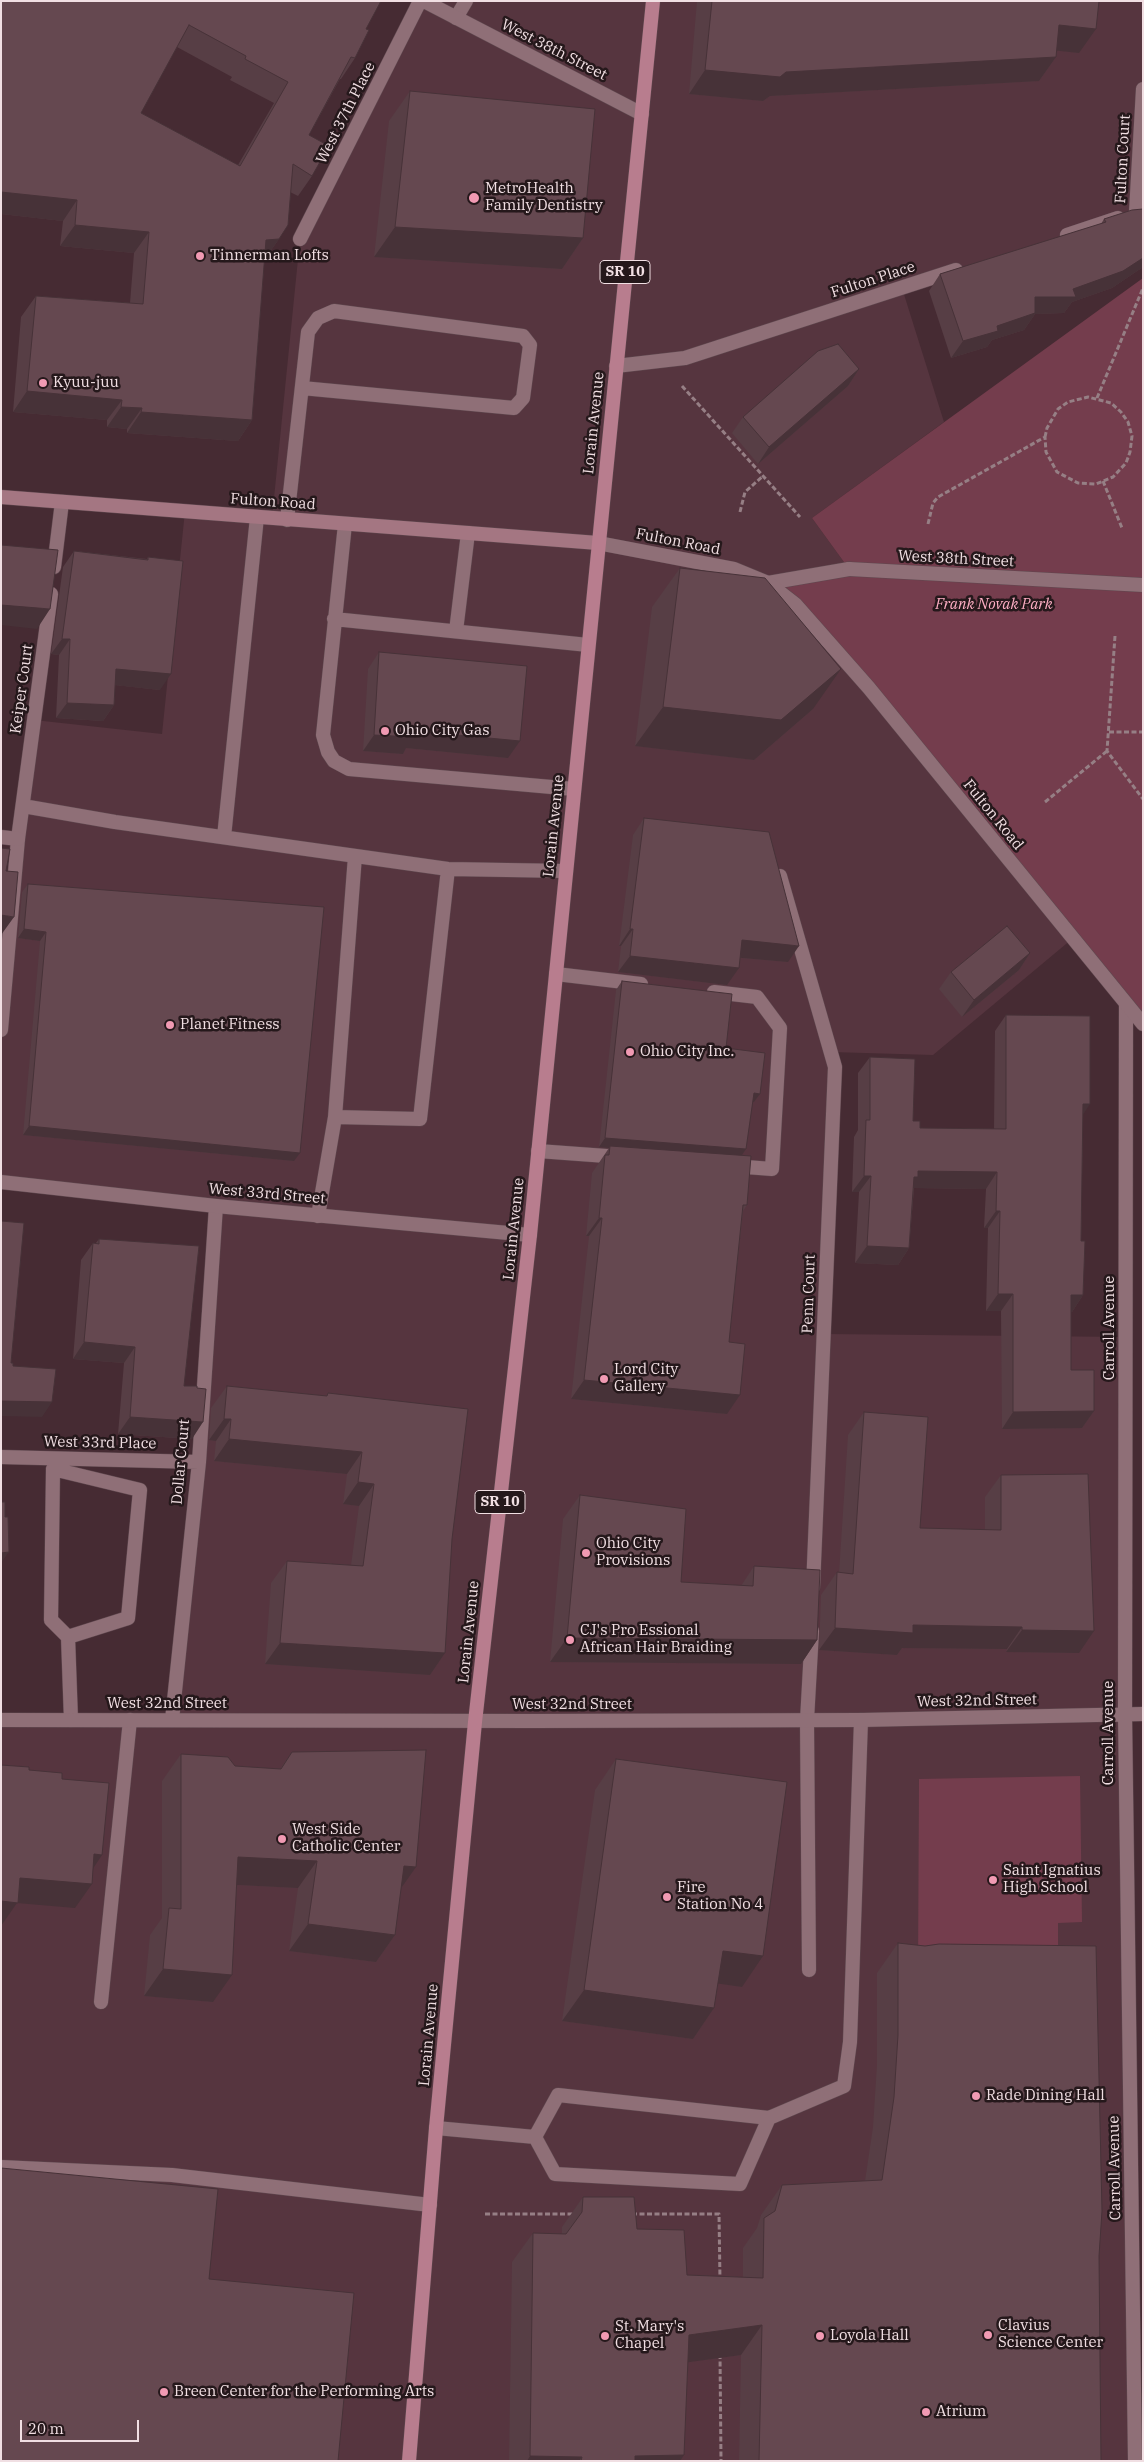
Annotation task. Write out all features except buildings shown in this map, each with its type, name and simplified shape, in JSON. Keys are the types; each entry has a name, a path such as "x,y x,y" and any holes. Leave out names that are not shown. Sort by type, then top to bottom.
{"main road":[{"name":"Lorain Avenue","path":"409,2461 436,2128 475,1722 530,1235 653,1"},
{"name":"Fulton Road","path":"1,497 598,543"}],"street":[{"name":"West 38th Street","path":"422,1 642,114"},
{"name":"West 37th Place","path":"300,239 422,1"},
{"path":"456,18 466,1"},
{"name":"Fulton Court","path":"1143,89 1136,212 1143,229"},
{"path":"1052,239 1136,212"},
{"name":"Fulton Place","path":"616,366 685,358 968,266"},
{"path":"287,520 308,332 318,318 334,312 523,336 530,345 524,398 514,408 302,388"},
{"name":"Keiper Court","path":"1,1030 18,839 62,502"},
{"path":"224,837 258,517"},
{"path":"345,524 323,735 328,752 334,762 349,770 574,789"},
{"path":"456,631 468,533"},
{"name":"Fulton Road","path":"598,543 734,569 768,583 795,604 869,688 1143,1024"},
{"name":"West 38th Street","path":"768,583 850,570 1143,585"},
{"path":"334,619 588,645"},
{"path":"22,806 448,869 566,871"},
{"path":"1,837 18,839"},
{"path":"318,1216 334,1117 355,856"},
{"path":"334,1117 420,1119 448,869"},
{"name":"Penn Court","path":"780,876 835,1067 813,1599"},
{"path":"556,974 653,985"},
{"path":"700,991 757,997 780,1028 772,1169 723,1165"},
{"name":"Carroll Avenue","path":"1126,1005 1125,1714 1135,2461"},
{"path":"538,1151 636,1159"},
{"name":"West 33rd Street","path":"1,1182 216,1206 530,1235"},
{"name":"Dollar Court","path":"172,1720 199,1462 216,1206"},
{"name":"West 33rd Place","path":"1,1457 199,1462"},
{"path":"68,1637 128,1618 140,1490 53,1469 51,1620 68,1637 71,1720"},
{"path":"809,1970 808,1720 812,1619"},
{"name":"West 32nd Street","path":"1,1720 475,1722 861,1720 1143,1714"},
{"path":"101,2002 130,1720"},
{"path":"534,2137 558,2095 769,2118 844,2086 850,2042 861,1720"},
{"path":"534,2137 555,2174 740,2184 769,2118"},
{"path":"436,2128 534,2137"},
{"path":"1,2167 172,2175 430,2206"}],"path":[{"path":"1098,398 1143,288"},
{"path":"680,383 800,517"},
{"path":"1079,398 1098,398 1111,404 1121,412 1128,422 1132,436 1130,452 1126,463 1113,477 1096,484 1078,483 1064,477 1050,461 1045,437 1047,428 1058,410 1079,398"},
{"path":"928,524 933,503 938,498 1045,437"},
{"path":"740,512 745,492 763,476"},
{"path":"1104,481 1122,528"},
{"path":"1115,636 1107,751 1143,799"},
{"path":"1109,732 1143,732"},
{"path":"1045,802 1107,751"},
{"path":"485,2214 583,2214"},
{"path":"631,2214 719,2214 720,2283"},
{"path":"720,2352 721,2461"}],"shaded area":[{"path":"420,1 1143,1 1143,89 1136,212 902,288 944,422 812,518 849,569 795,604 1072,939 933,1055 831,1052 824,1334 1126,1337 1135,2461 1,2461 1,1720 172,1720 216,1207 1,1182 1,1030 34,720 162,734 185,511 272,518 300,239"}],"green space":[{"name":"Frank Novak Park","path":"1143,278 1143,1024 869,688 768,583 849,569 812,518"},
{"path":"1080,1776 1082,1922 1058,1923 1058,1976 918,1974 919,1779"}],"place":[{"name":"MetroHealth Family Dentistry","path":"474,198"},
{"name":"Tinnerman Lofts","path":"200,256"},
{"name":"Kyuu-juu","path":"43,383"},
{"name":"Ohio City Gas","path":"385,731"},
{"name":"Planet Fitness","path":"170,1025"},
{"name":"Ohio City Inc.","path":"630,1052"},
{"name":"Lord City Gallery","path":"604,1379"},
{"name":"Ohio City Provisions","path":"586,1553"},
{"name":"CJ's Pro Essional African Hair Braiding","path":"570,1640"},
{"name":"West Side Catholic Center","path":"282,1839"},
{"name":"Saint Ignatius High School","path":"993,1880"},
{"name":"Fire Station No 4","path":"667,1897"},
{"name":"Rade Dining Hall","path":"976,2096"},
{"name":"Clavius Science Center","path":"988,2335"},
{"name":"St. Mary's Chapel","path":"605,2336"},
{"name":"Loyola Hall","path":"820,2336"},
{"name":"Breen Center for the Performing Arts","path":"164,2392"},
{"name":"Atrium","path":"926,2412"}]}
